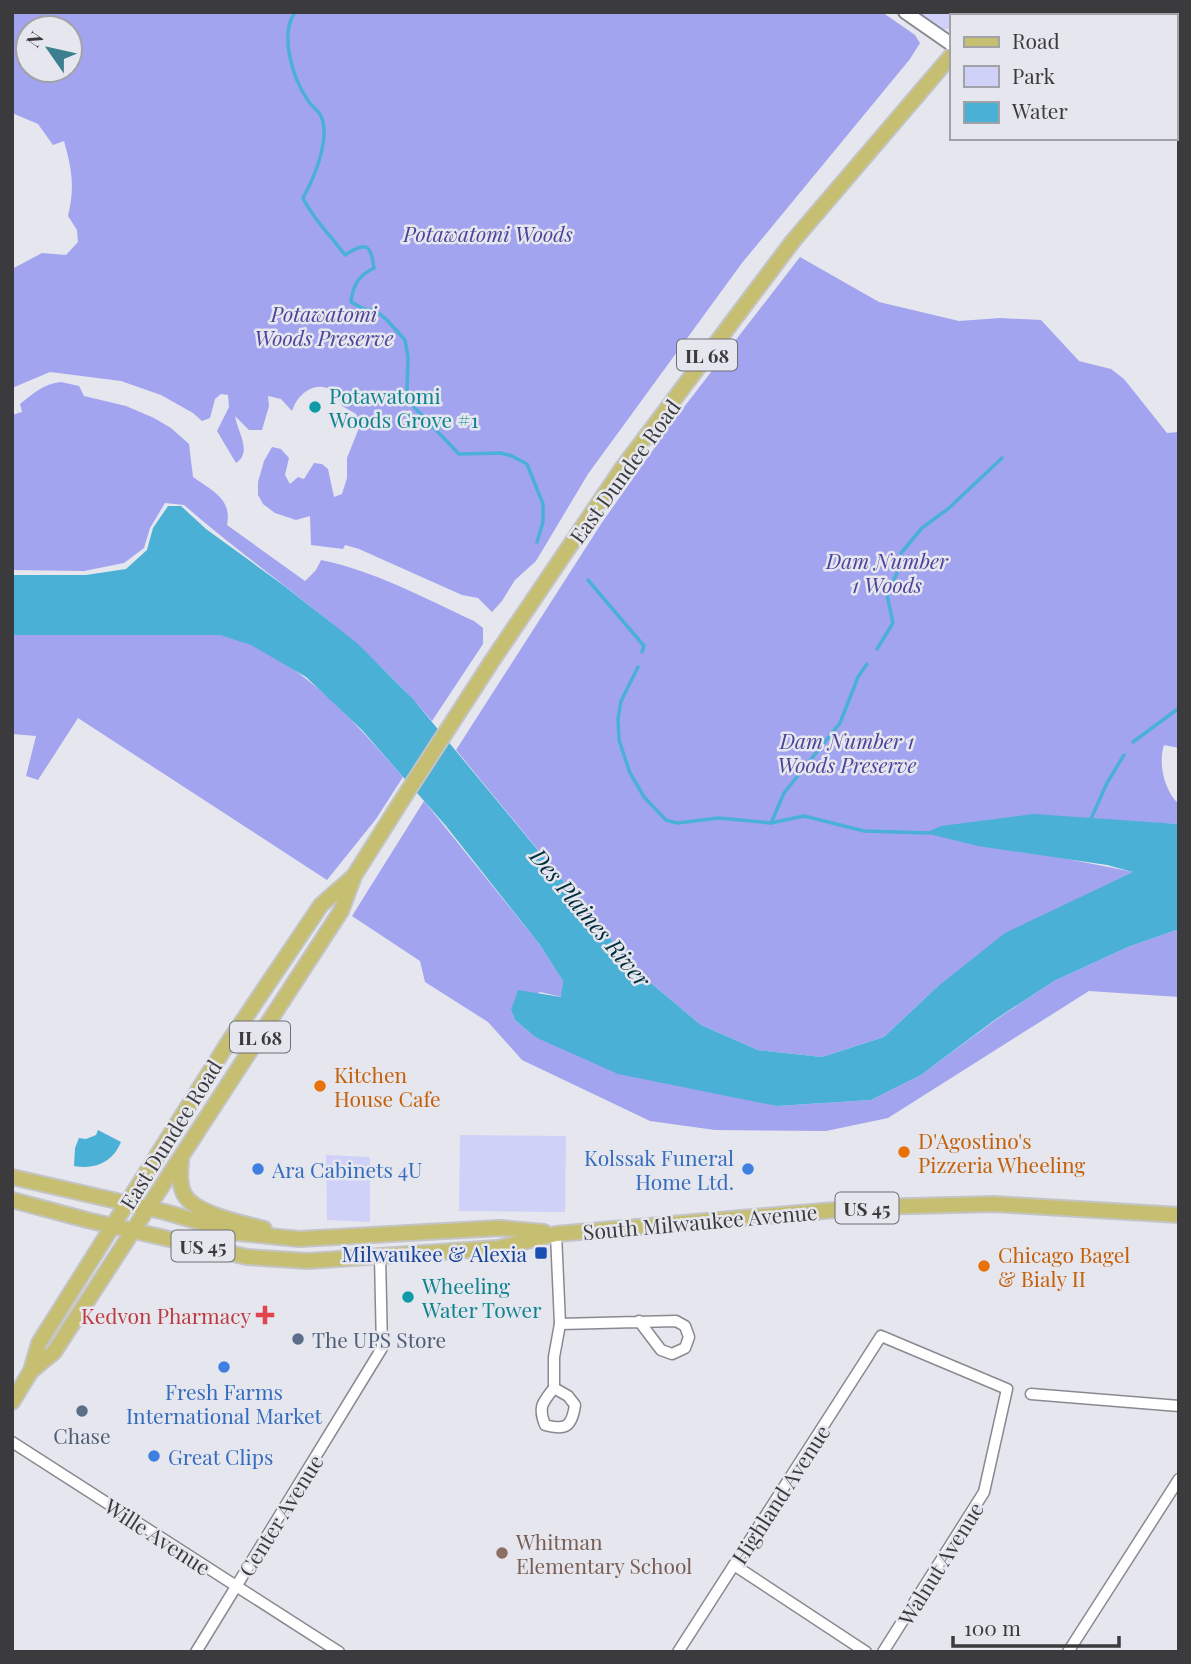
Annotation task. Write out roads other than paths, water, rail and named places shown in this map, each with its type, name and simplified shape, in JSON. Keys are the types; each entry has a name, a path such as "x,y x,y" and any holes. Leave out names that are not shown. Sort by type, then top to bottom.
{"main road":[{"name":"East Dundee Road","path":"31,1371 54,1352 182,1158 341,911 354,876 448,728 638,448 793,241 950,57"},
{"name":"East Dundee Road","path":"12,1402 31,1371 38,1343 222,1052 321,905 354,876"},
{"path":"182,1158 182,1188 184,1195 195,1206 299,1239"},
{"name":"US 45","path":"12,1177 126,1203"},
{"name":"US 45","path":"12,1200 112,1226"},
{"name":"South Milwaukee Avenue","path":"126,1203 238,1233 299,1239 500,1228 556,1234"},
{"name":"South Milwaukee Avenue","path":"112,1226 247,1257 308,1261 498,1248 556,1234 763,1215 945,1204 1058,1206 1179,1215"}],"street":[{"path":"905,12 950,43"},
{"path":"554,1388 554,1357 560,1324 556,1234"},
{"name":"Center Avenue","path":"196,1652 382,1348 380,1256"},
{"path":"560,1324 639,1321 676,1321 685,1326 689,1337 685,1348 673,1354 661,1350 639,1321"},
{"name":"Highland Avenue","path":"678,1652 881,1336 1007,1389"},
{"name":"Walnut Avenue","path":"883,1652 984,1492 1007,1389"},
{"path":"1031,1394 1179,1406"},
{"name":"Wille Avenue","path":"12,1442 339,1652"},
{"path":"1068,1652 1179,1479"},
{"path":"734,1565 866,1652"}],"water":[{"name":"Des Plaines River","path":"168,506 181,506 206,529 357,643 413,699 640,974 701,1025 758,1050 822,1057 884,1037 937,987 1005,933 1133,872 1107,865 978,846 925,833 941,826 1034,814 1179,824 1179,929 1128,947 1054,981 996,1019 921,1075 871,1100 777,1106 618,1074 535,1037 515,1020 511,1010 518,990 561,997 563,981 540,945 446,826 362,730 306,677 251,645 220,635 12,635 12,575 86,575 126,569 147,550 153,528"},
{"path":"98,1130 121,1142 118,1149 102,1163 89,1167 74,1166 75,1148 79,1138 86,1139 96,1135"}],"waterway":[{"path":"295,12 288,32 293,68 302,90 320,114 324,125 320,158 303,198 345,255 358,248 366,247 369,250 374,268 357,282 351,302 364,309 375,310 405,340 408,357 407,390 412,405 459,454 501,453 527,464 543,504 543,522 537,542"},
{"path":"901,553 922,528 949,508 1002,458"},
{"path":"877,649 893,623 887,595 897,573"},
{"path":"588,580 644,646 642,652"},
{"path":"771,823 784,793 840,723 858,677 867,664"},
{"path":"638,667 621,701 619,740 630,773 644,797 666,820 677,823 719,818 771,823 804,816 864,831 929,833"},
{"path":"1133,742 1179,708"},
{"path":"1090,821 1107,783 1124,755"}],"place":[{"name":"Potawatomi Woods Grove #1","path":"315,407"},
{"name":"Kitchen House Cafe","path":"320,1086"},
{"name":"D'Agostino's Pizzeria Wheeling","path":"904,1152"},
{"name":"Ara Cabinets 4U","path":"258,1169"},
{"name":"Kolssak Funeral Home Ltd.","path":"748,1169"},
{"name":"Milwaukee & Alexia","path":"541,1253"},
{"name":"Chicago Bagel & Bialy II","path":"984,1266"},
{"name":"Wheeling Water Tower","path":"408,1297"},
{"name":"Kedvon Pharmacy","path":"265,1315"},
{"name":"The UPS Store","path":"298,1339"},
{"name":"Fresh Farms International Market","path":"224,1367"},
{"name":"Chase","path":"82,1411"},
{"name":"Great Clips","path":"154,1456"},
{"name":"Whitman Elementary School","path":"502,1553"}],"park label":[{"name":"Potawatomi Woods","path":"488,233"},
{"name":"Potawatomi Woods Preserve","path":"324,325"},
{"name":"Dam Number 1 Woods","path":"887,572"},
{"name":"Dam Number 1 Woods Preserve","path":"847,752"}]}
